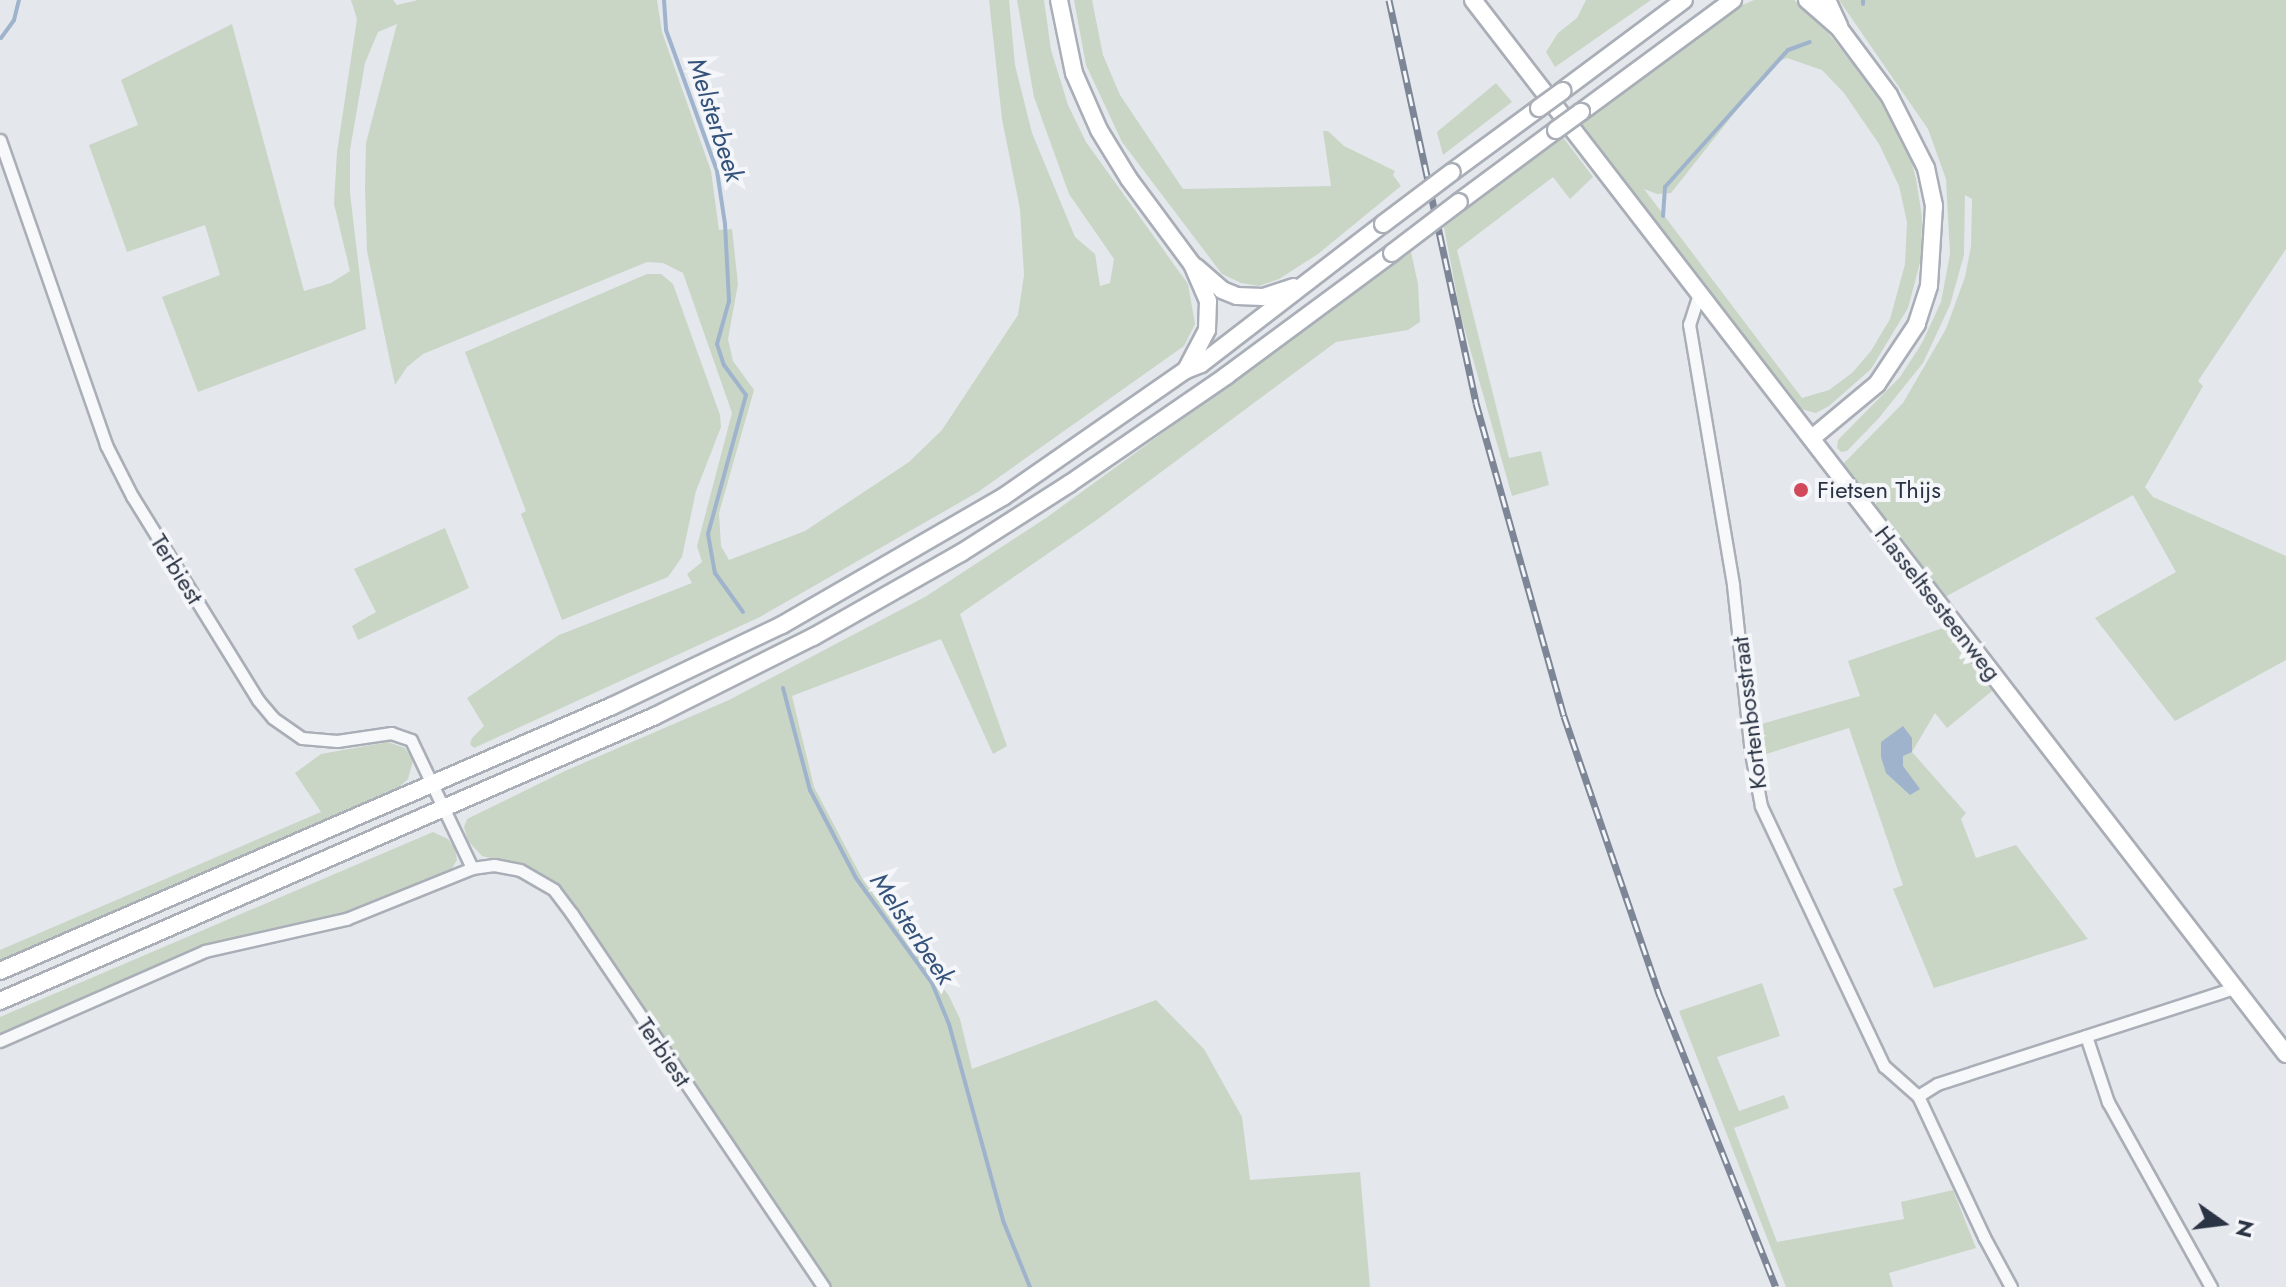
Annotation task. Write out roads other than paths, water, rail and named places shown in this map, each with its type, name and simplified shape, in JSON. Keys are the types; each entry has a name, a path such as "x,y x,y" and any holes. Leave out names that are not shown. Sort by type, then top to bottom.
{"main road":[{"path":"1059,0 1074,73 1099,130 1129,179 1192,264 1222,290 1237,296 1263,297 1301,285"},
{"name":"Hasseltsesteenweg","path":"1473,0 2286,1054"},
{"path":"0,971 612,706 782,625 1003,497 1186,370 1201,364 1301,285 1684,0"},
{"path":"0,1001 655,716 770,660 891,595 1057,492 1226,376 1733,0"},
{"path":"1807,0 1839,28 1889,95 1909,128 1926,168 1934,206 1929,286 1917,324 1898,357 1877,384 1812,438"},
{"path":"1827,0 1839,28"},
{"path":"1186,370 1203,343 1210,315 1208,301 1192,264"}],"street":[{"name":"Terbiest","path":"0,140 106,445 132,496 258,700 273,718 302,738 337,741 391,733 405,737 420,755 472,868"},
{"name":"Kortenbosstraat","path":"1699,294 1689,324 1733,585 1751,753 1761,806 1884,1066 1918,1096 2011,1287"},
{"name":"Terbiest","path":"0,1041 205,951 346,919 472,868 494,865 520,870 554,890 824,1287"},
{"path":"1918,1096 1937,1084 2235,988"},
{"path":"2086,1036 2108,1102 2211,1287"}],"water":[{"path":"1903,726 1912,738 1912,752 1903,756 1903,766 1920,789 1910,795 1886,773 1881,757 1881,742"}],"waterway":[{"path":"1,38 14,20 19,0"},
{"name":"Melsterbeek","path":"664,0 666,30 717,171 725,224 729,301 717,344 724,365 746,395 708,534 715,573 743,612"},
{"path":"1663,216 1665,187 1788,50 1810,42"},
{"name":"Melsterbeek","path":"783,688 810,790 856,878 932,983 949,1024 1004,1223 1030,1287"}],"railway":[{"path":"1389,0 1476,403 1564,716 1660,996 1776,1287"}],"place":[{"name":"Fietsen Thijs","path":"1801,490"}]}
